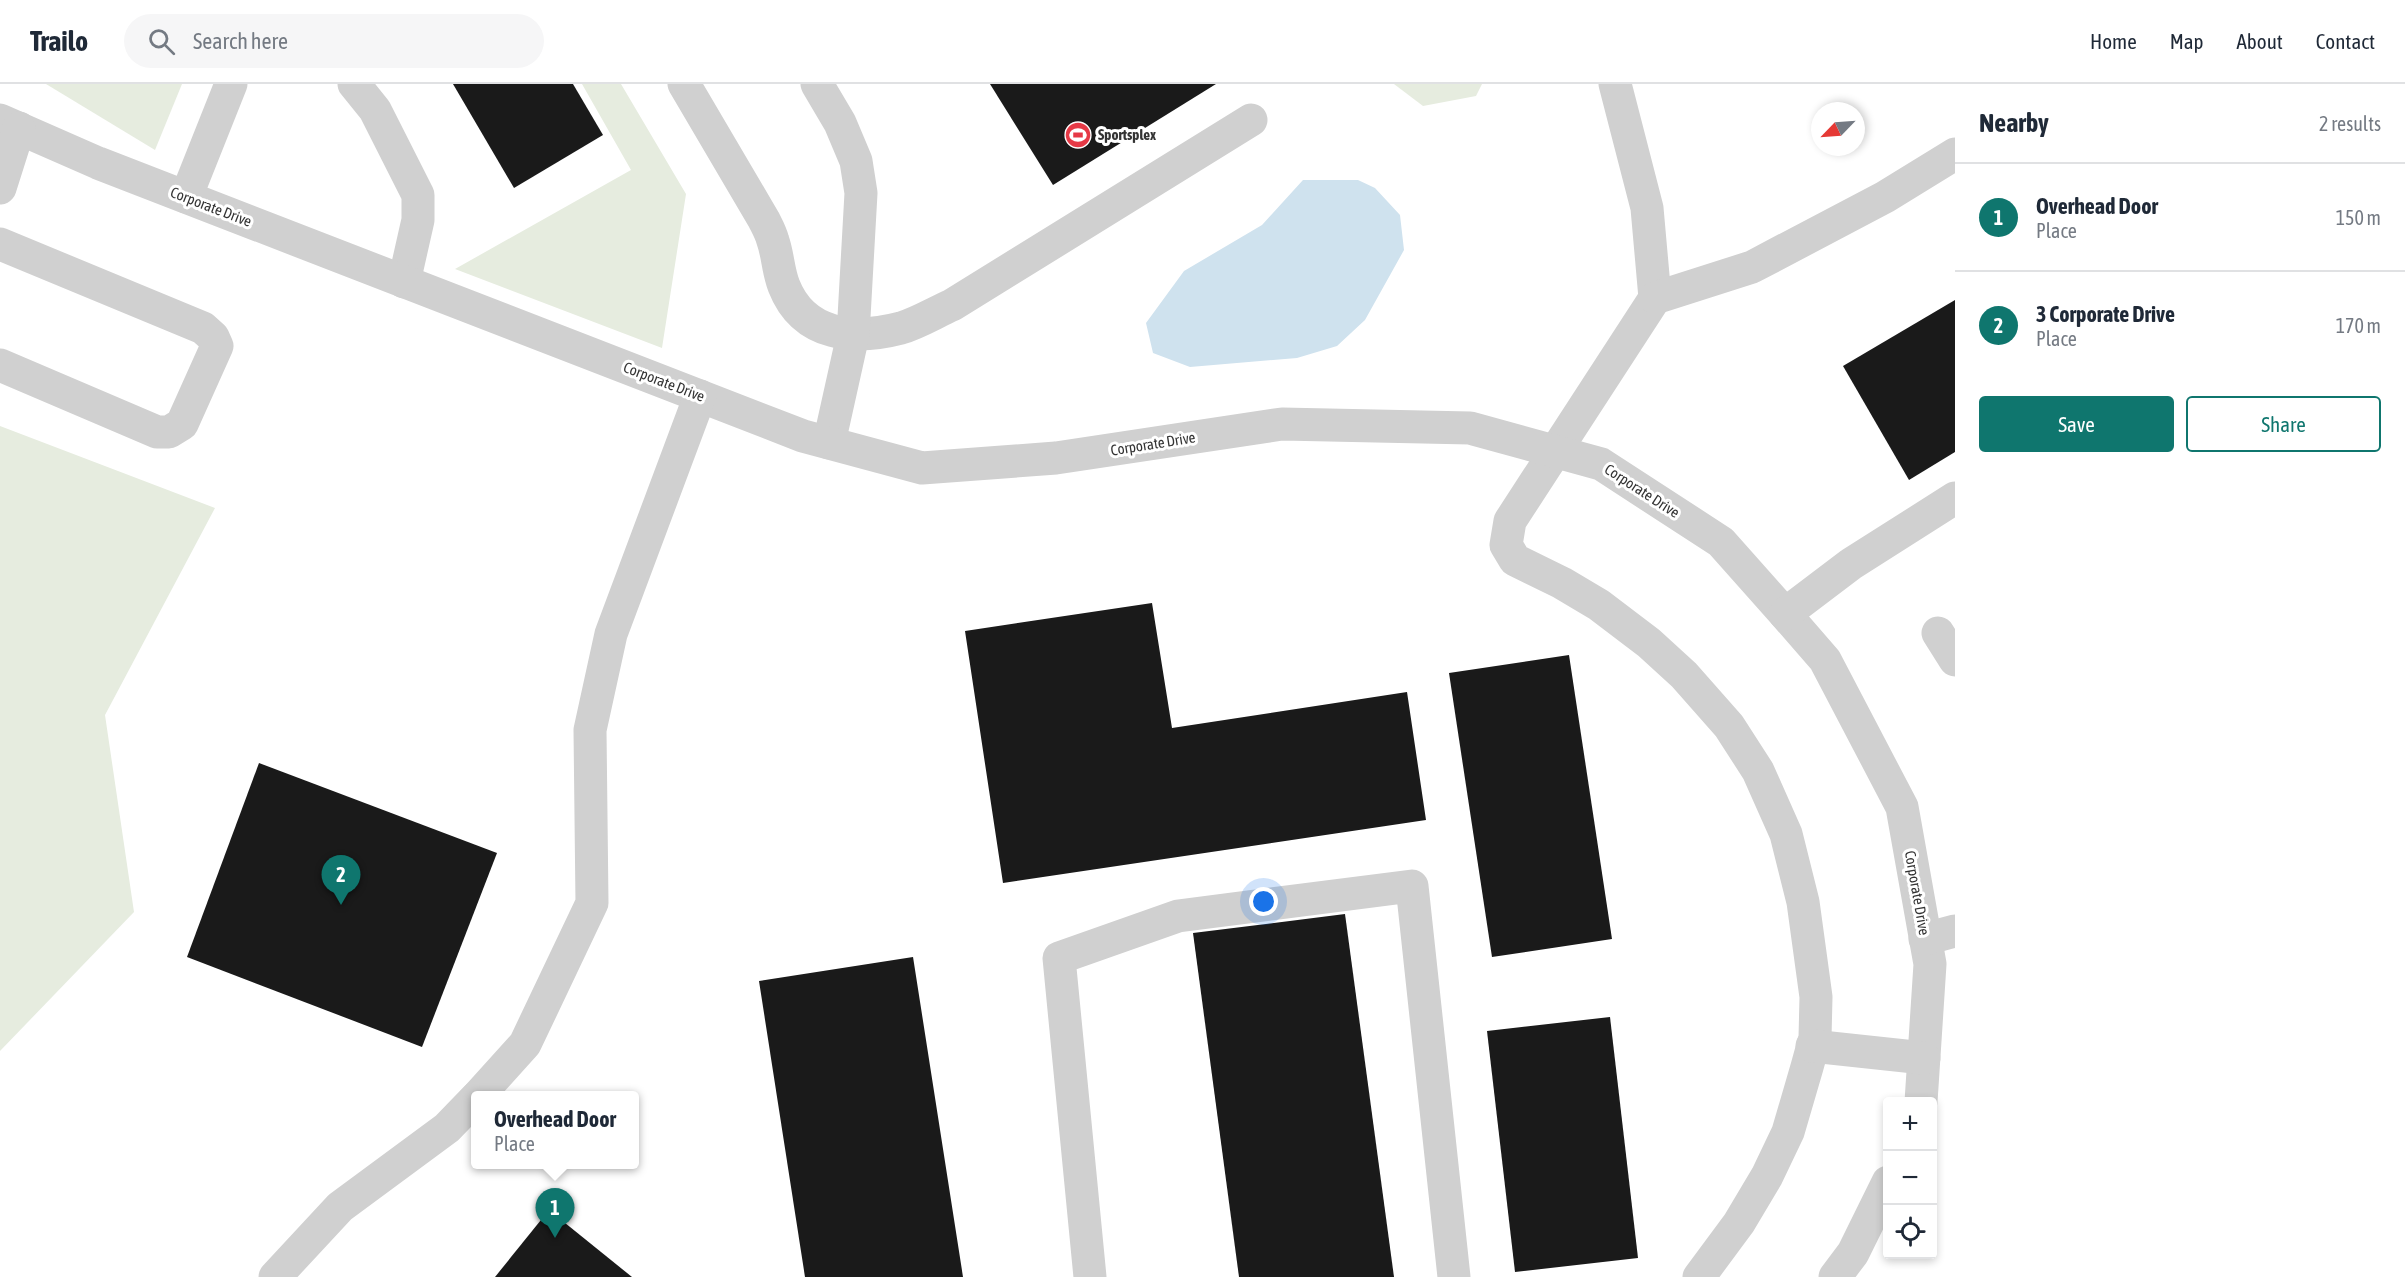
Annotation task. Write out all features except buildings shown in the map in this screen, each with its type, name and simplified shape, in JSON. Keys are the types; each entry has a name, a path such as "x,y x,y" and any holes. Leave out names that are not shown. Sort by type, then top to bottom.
{"street":[{"path":"186,197 231,84"},
{"path":"354,84 375,110 418,195 418,220 404,282"},
{"path":"684,84 764,220 774,241 784,286 796,308 811,322 829,330 853,335 903,327 952,304 1251,120"},
{"path":"817,84 840,123 856,161 861,193 853,335 829,443"},
{"path":"1615,84 1647,208 1655,298 1510,521 1506,545 1515,560 1562,583 1599,605 1684,675 1729,726 1758,771 1786,834 1803,902 1816,997 1815,1038 1788,1132 1767,1176 1739,1223 1699,1277"},
{"path":"0,188 9,124"},
{"name":"Corporate Drive","path":"9,124 98,163 803,436 922,468 1056,458 1282,424 1470,428 1601,464 1721,542 1785,614 1825,660 1902,807 1940,935 1930,964 1921,1097"},
{"path":"1655,298 1752,267 1885,197 1955,154"},
{"path":"0,244 203,327 213,337 217,346 182,424 169,432 157,432 0,365"},
{"path":"482,1091 525,1044 592,903 590,730 592,719 611,634 700,396"},
{"path":"1785,614 1851,564 1955,498"},
{"path":"1090,1277 1059,958 1178,916 1412,886 1454,1277"},
{"path":"1812,1046 1924,1058"},
{"path":"275,1277 340,1207 447,1128 471,1103"},
{"path":"1835,1277 1853,1253 1883,1190"}],"shaded area":[{"path":"46,84 182,84 155,150"},
{"path":"582,84 621,84 686,194 662,348 455,269 631,170"},
{"path":"1394,84 1482,84 1476,96 1423,106"},
{"path":"0,426 215,508 105,715 134,912 0,1051"}],"water":[{"path":"1303,180 1358,180 1375,188 1400,215 1404,250 1365,320 1337,346 1297,358 1190,367 1153,353 1146,323 1184,271 1262,225"}],"place":[{"name":"Sportsplex","path":"1078,135"},
{"name":"3 Corporate Drive","path":"341,905"},
{"name":"Overhead Door","path":"555,1238"}]}
